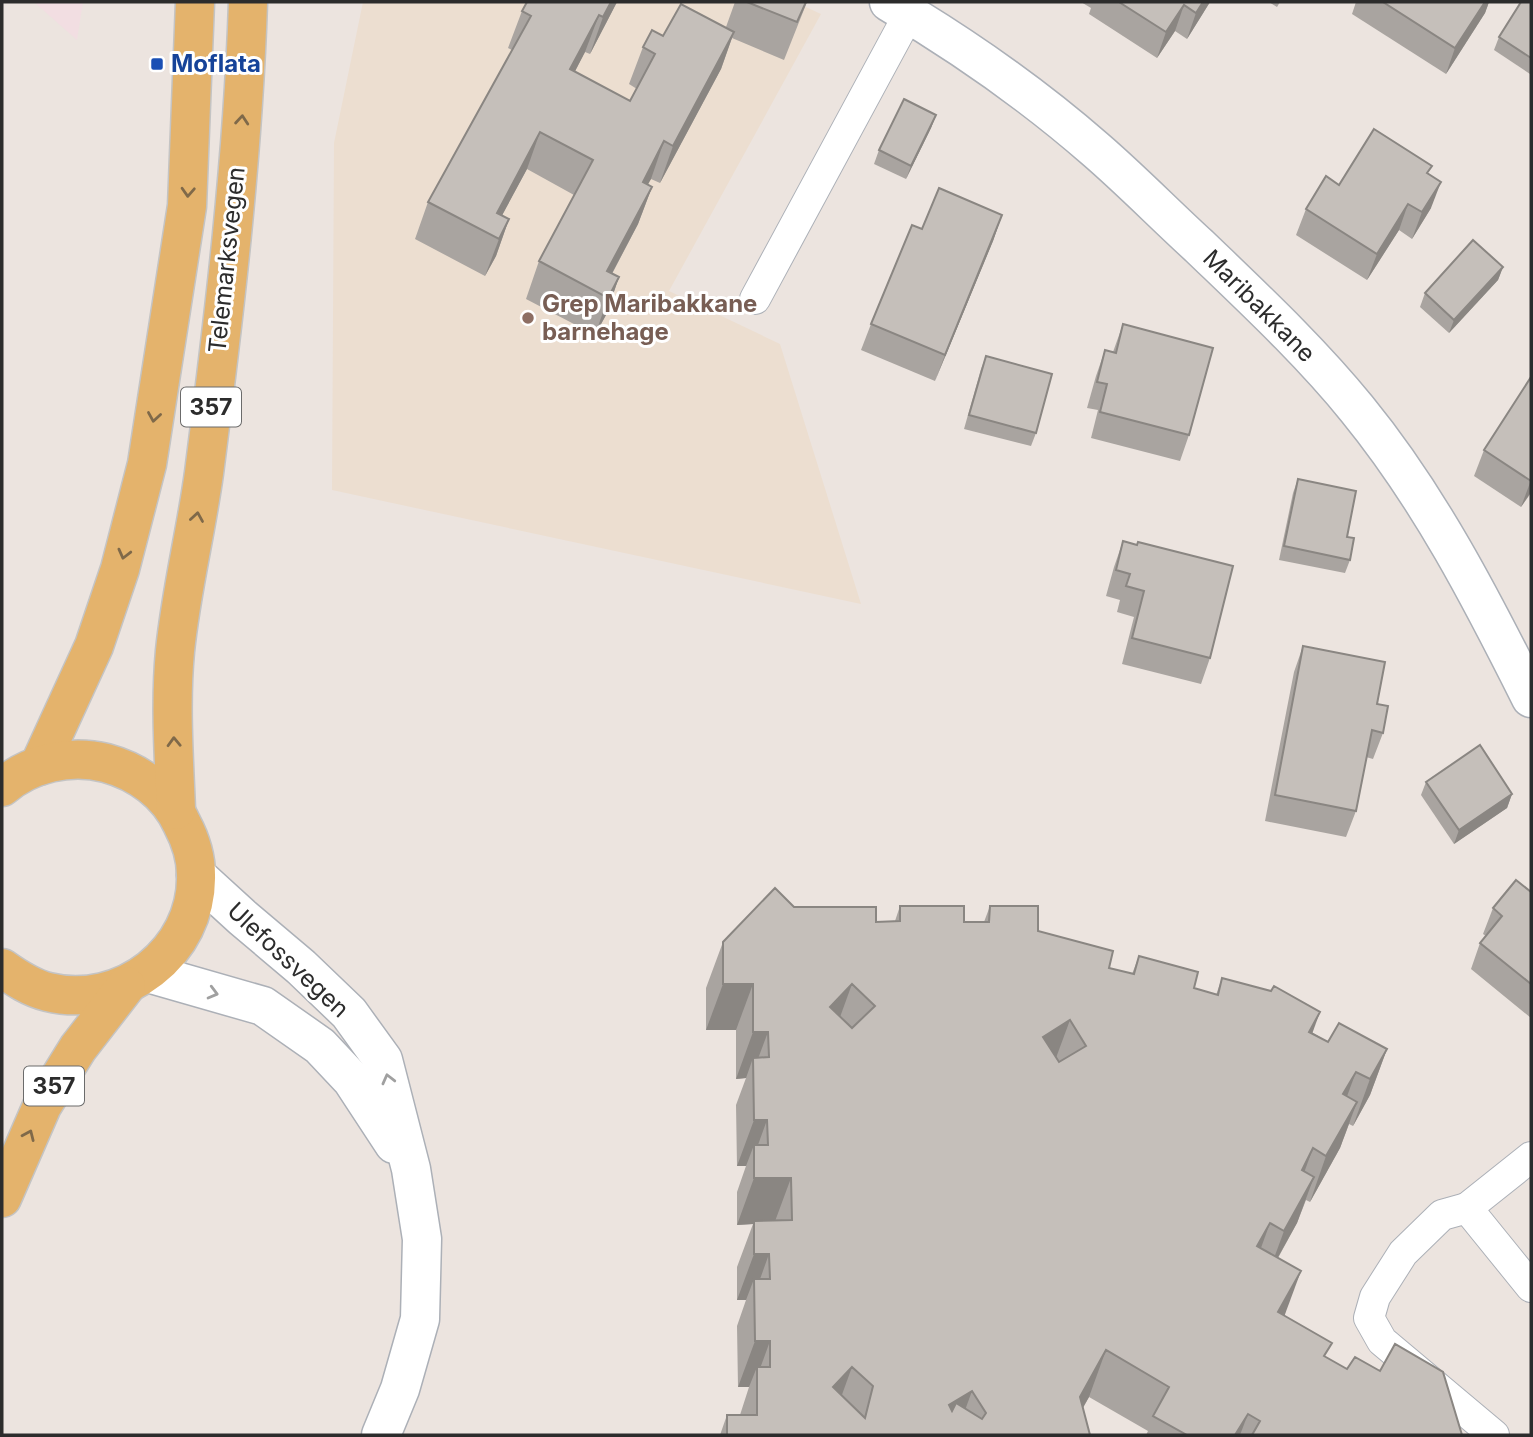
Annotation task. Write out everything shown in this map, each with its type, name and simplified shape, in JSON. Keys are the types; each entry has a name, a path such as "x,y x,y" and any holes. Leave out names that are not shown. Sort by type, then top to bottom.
{"main road":[{"name":"Telemarksvegen","path":"14,777 94,646 120,569 147,464 187,206 195,2"},
{"name":"Telemarksvegen","path":"176,810 173,715 175,651 204,475 234,205 246,69 248,2"},
{"name":"357","path":"2,1198 42,1106 78,1048 137,979 168,955 183,932 192,908 196,875 191,842 176,810 153,785 124,768 96,761 67,759 14,777"},
{"path":"2,968 23,983 48,992 74,996 100,994 137,979"}],"street":[{"name":"Maribakkane","path":"899,8 1009,82 1094,148 1298,344 1357,410 1435,520 1487,610 1531,698"},
{"name":"Ulefossvegen","path":"196,875 302,967 339,1003 383,1060 411,1169 422,1239 420,1319 400,1389 381,1435"},
{"name":"Ulefossvegen","path":"137,979 263,1006 320,1046 352,1080 411,1169"}],"lane":[{"path":"755,299 899,8"},
{"path":"1494,1435 1382,1341 1369,1318 1376,1297 1403,1253 1442,1215 1467,1208 1531,1157"},
{"path":"1467,1208 1531,1287"}],"shaded area":[{"path":"34,2 83,2 77,40"},
{"name":"Grep Maribakkane barnehage","path":"363,2 795,2 821,14 669,291 780,344 861,604 332,490 334,143"}],"building":[{"path":"527,2 611,2 603,17 599,15 570,69 630,101 655,54 643,47 652,30 663,36 681,4 734,32 673,146 664,141 643,182 652,187 607,271 619,277 608,298 539,261 593,160 540,132 497,213 509,219 499,239 428,202 531,16 522,11"},
{"path":"747,2 806,2 797,22"},
{"path":"1119,2 1203,2 1196,13 1184,5 1166,32"},
{"path":"1383,2 1485,2 1455,48"},
{"path":"1521,2 1531,2 1531,58 1499,37"},
{"path":"904,99 936,115 911,166 879,150"},
{"path":"1374,129 1432,166 1427,173 1441,182 1422,212 1408,204 1377,254 1306,209 1326,176 1339,185"},
{"path":"939,188 1002,215 945,355 871,324 912,225 922,229"},
{"path":"1473,240 1503,267 1454,320 1425,293"},
{"path":"1123,324 1213,348 1189,435 1100,412 1107,384 1097,382 1105,350 1116,353"},
{"path":"986,356 1052,374 1036,433 969,415"},
{"path":"1531,377 1531,481 1484,450"},
{"path":"1298,479 1356,491 1347,537 1354,538 1350,560 1284,546"},
{"path":"1123,541 1137,545 1138,542 1233,566 1210,658 1132,638 1144,591 1126,586 1130,574 1116,570"},
{"path":"1303,646 1385,662 1377,704 1388,706 1383,733 1372,730 1356,811 1275,795"},
{"path":"1480,745 1512,794 1459,830 1426,782"},
{"path":"1516,880 1531,892 1531,984 1480,943 1502,916 1493,908"},
{"path":"775,888 794,907 876,907 876,922 900,921 900,906 964,906 964,922 989,922 990,906 1038,906 1038,931 1113,951 1109,968 1134,974 1139,956 1198,972 1194,988 1218,995 1222,978 1271,991 1274,986 1320,1012 1309,1032 1328,1042 1339,1023 1387,1049 1370,1079 1356,1072 1343,1094 1357,1102 1326,1156 1313,1148 1302,1170 1314,1177 1284,1231 1270,1223 1257,1246 1301,1271 1278,1312 1332,1343 1324,1356 1347,1369 1355,1357 1380,1371 1395,1344 1443,1372 1462,1435 1252,1435 1260,1421 1248,1414 1235,1435 1187,1435 1153,1416 1169,1387 1106,1350 1080,1397 1090,1435 727,1435 727,1415 757,1415 757,1367 770,1367 770,1341 755,1341 754,1279 770,1279 769,1254 754,1254 754,1221 792,1220 791,1178 754,1178 754,1145 768,1145 767,1120 754,1120 753,1058 769,1057 768,1032 753,1032 753,984 723,984 723,942","holes":["852,984 875,1006 852,1028 830,1007","1070,1020 1086,1046 1059,1062 1043,1037","852,1367 873,1386 865,1418 833,1387","972,1391 986,1413 982,1419 956,1403 952,1411 949,1405"]}],"place":[{"name":"Moflata","path":"157,64"},
{"name":"Grep Maribakkane barnehage","path":"528,318"}]}
